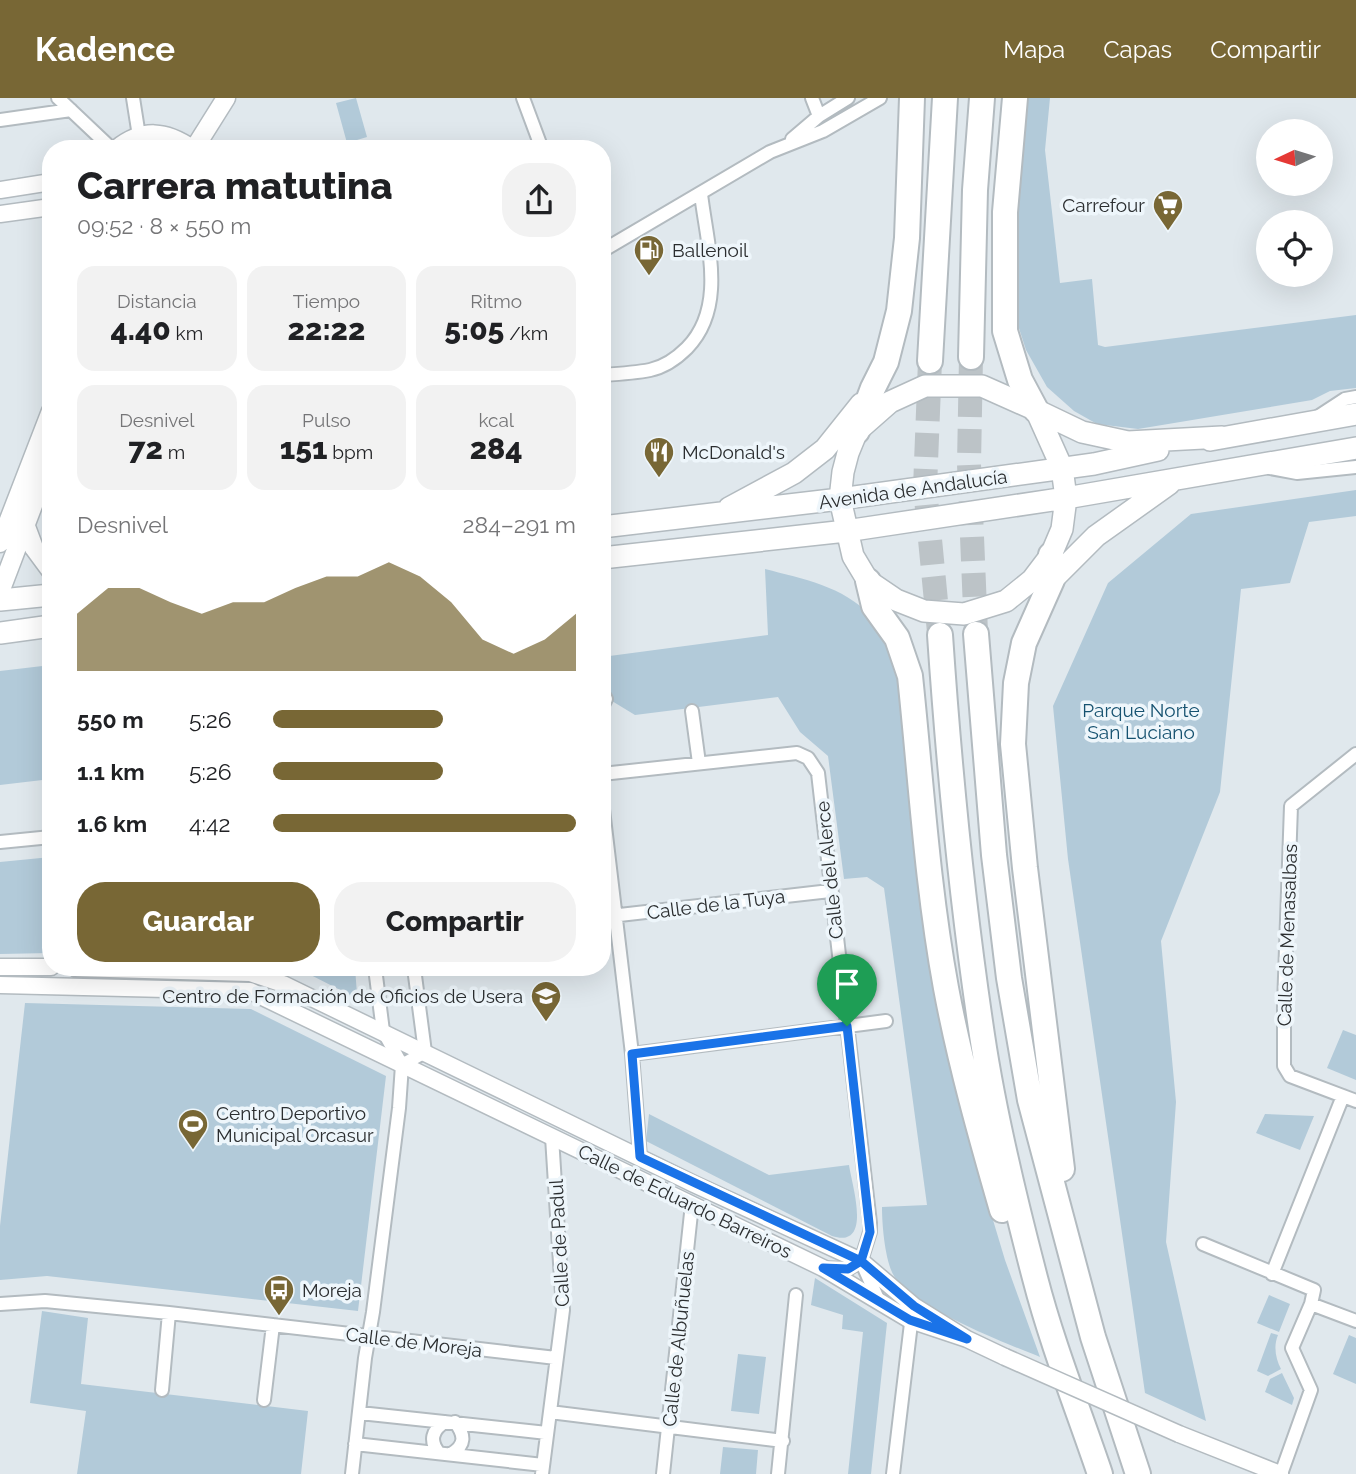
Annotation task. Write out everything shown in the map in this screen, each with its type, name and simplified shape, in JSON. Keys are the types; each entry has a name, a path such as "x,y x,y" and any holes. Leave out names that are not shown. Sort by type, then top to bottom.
{"highway":[{"path":"857,431 886,362 899,311 907,238 912,98"},
{"path":"930,361 945,98"},
{"path":"971,357 975,190 982,98"},
{"path":"1015,98 1005,212 1005,331 1020,380 1036,410"},
{"path":"1051,555 1052,580 1024,643 1016,683 1013,744 1051,1091 1067,1206 1066,1243"},
{"path":"868,581 874,606 897,638 910,676 936,925 946,990 973,1108 1009,1234 1035,1280"},
{"path":"976,634 994,855 1009,978 1030,1100 1093,1337 1138,1474"},
{"path":"940,635 949,755 982,1035 995,1109 1035,1280 1100,1474"}],"main road":[{"path":"199,140 226,98"},
{"path":"131,140 139,136 159,134 179,140"},
{"name":"Avenida de Andalucía","path":"857,431 890,402 925,386 982,386 1082,432 1128,442 1222,437"},
{"path":"720,513 794,472 825,449 873,388"},
{"path":"857,431 843,472 840,499 853,556 868,581 896,600 924,611 964,614 1006,601 1032,580 1051,555 1062,529 1066,498 1062,468 1036,410"},
{"name":"Avenida de Andalucía","path":"611,526 840,499 1062,468 1356,414"},
{"path":"0,543 42,434"},
{"name":"Avenida de Andalucía","path":"611,557 846,531 1066,498 1356,448"},
{"name":"Avenida de Andalucía","path":"1052,580 1096,536 1175,480"},
{"path":"0,592 42,481"},
{"path":"25,524 34,548 42,559"},
{"path":"0,600 42,596"},
{"path":"4,636 42,628"}],"street":[{"path":"58,98 104,140"},
{"path":"133,98 139,136"},
{"path":"523,98 539,140"},
{"path":"812,98 818,116"},
{"path":"787,144 818,116 848,98"},
{"path":"611,246 787,144 823,131 880,98"},
{"path":"0,120 71,110"},
{"path":"0,190 42,183"},
{"path":"611,375 651,370 668,363 692,343 707,318 712,282 701,194"},
{"path":"0,214 42,208"},
{"name":"Avenida de Andalucía","path":"1309,422 1345,399 1356,397"},
{"name":"Avenida de Andalucía","path":"1256,465 1297,473 1356,467"},
{"path":"692,711 699,763"},
{"name":"Calle del Alerce","path":"611,773 797,753 808,758 818,773 870,1223 861,1261"},
{"name":"Calle de Menasalbas","path":"1356,754 1291,806 1284,1066 1290,1076 1356,1101"},
{"path":"0,842 42,838"},
{"name":"Calle de la Tuya","path":"611,916 830,891"},
{"path":"611,928 632,1054 640,1157"},
{"path":"0,967 42,967"},
{"name":"Calle de Eduardo Barreiros","path":"259,976 283,984 383,1031 640,1157 861,1261 912,1313"},
{"path":"352,1474 402,1065 383,1031 376,976"},
{"path":"402,1065 425,1052 415,976"},
{"name":"Calle de Eduardo Barreiros","path":"0,985 250,992 823,1268 878,1299 1179,1434 1280,1474"},
{"path":"632,1054 886,1021"},
{"path":"1272,1274 1343,1096"},
{"name":"Calle de Padul","path":"543,1469 563,1310 552,1137"},
{"name":"Calle de Albuñuelas","path":"663,1474 692,1205"},
{"path":"1203,1244 1314,1290 1311,1304 1292,1348 1311,1390 1280,1474"},
{"path":"823,1268 848,1269 861,1261 878,1299"},
{"path":"778,1474 796,1295"},
{"name":"Calle de Moreja","path":"0,1304 45,1301 169,1313 556,1358"},
{"path":"1311,1304 1356,1321"},
{"path":"162,1391 169,1313"},
{"path":"893,1474 912,1313"},
{"path":"264,1400 273,1325"},
{"path":"550,1412 783,1441"},
{"path":"360,1413 547,1433"},
{"path":"450,1422 461,1432 463,1441 458,1450 445,1454 434,1447 432,1438 436,1428 450,1422"},
{"path":"355,1444 543,1469"}],"green space":[{"path":"356,98 367,137 346,140 336,103"},
{"path":"1022,98 1050,98 1045,150 1060,283 1092,279 1098,345 1105,347 1356,315 1356,388 1330,391 1312,400 1138,429 1097,424 1074,411 1047,387 1026,350 1017,322 1018,183"},
{"name":"Parque Norte San Luciano","path":"1356,490 1356,516 1309,522 1290,583 1241,589 1220,792 1161,941 1176,1102 1166,1242 1206,1421 1145,1393 1068,859 1053,706 1108,583 1191,514"},
{"path":"765,569 822,585 848,597 874,620 893,649 984,1190 1005,1260 1040,1357 961,1323 919,1300 894,1276 888,1261 882,1207 927,1205 884,888 867,877 844,879 828,756 800,732 778,697 635,715 611,700 611,656 768,635"},
{"path":"42,666 42,780 0,785 0,671"},
{"path":"42,858 42,953 0,954 0,862"},
{"path":"313,976 356,976 357,994 350,995"},
{"name":"Centro Deportivo Municipal Orcasur","path":"25,1003 251,1009 386,1076 358,1311 47,1276 0,1280 0,1226"},
{"path":"1343,1030 1356,1035 1356,1080 1327,1068"},
{"path":"649,1114 769,1175 849,1165 857,1213 852,1233 845,1238 832,1236 646,1141"},
{"path":"1265,1114 1314,1116 1300,1150 1256,1133"},
{"path":"815,1278 887,1323 871,1474 848,1474 863,1332 842,1329 843,1315 811,1305"},
{"path":"1269,1295 1290,1304 1279,1332 1257,1323"},
{"path":"42,1311 88,1318 81,1384 308,1411 301,1474 77,1474 86,1411 30,1403"},
{"path":"1271,1333 1278,1335 1276,1353 1281,1369 1268,1376 1257,1371"},
{"path":"1349,1335 1356,1338 1356,1384 1333,1374"},
{"path":"738,1354 766,1357 759,1414 731,1411"},
{"path":"1282,1373 1294,1398 1292,1405 1265,1392 1270,1379"},
{"path":"723,1447 758,1450 756,1474 720,1474"}],"tunnel":[{"path":"971,357 969,464 976,633"},
{"path":"930,361 925,488 939,632"}],"place":[{"name":"Carrefour","path":"1168,232"},
{"name":"Ballenoil","path":"649,277"},
{"name":"McDonald's","path":"659,479"},
{"name":"Centro de Formación de Oficios de Usera","path":"546,1023"},
{"name":"Centro Deportivo Municipal Orcasur","path":"193,1151"},
{"name":"Moreja","path":"279,1317"}],"route":[{"path":"847,1026 632,1054 640,1157 861,1261 914,1306 967,1339 910,1320 823,1268 848,1269 861,1261 870,1232 847,1026"}]}
